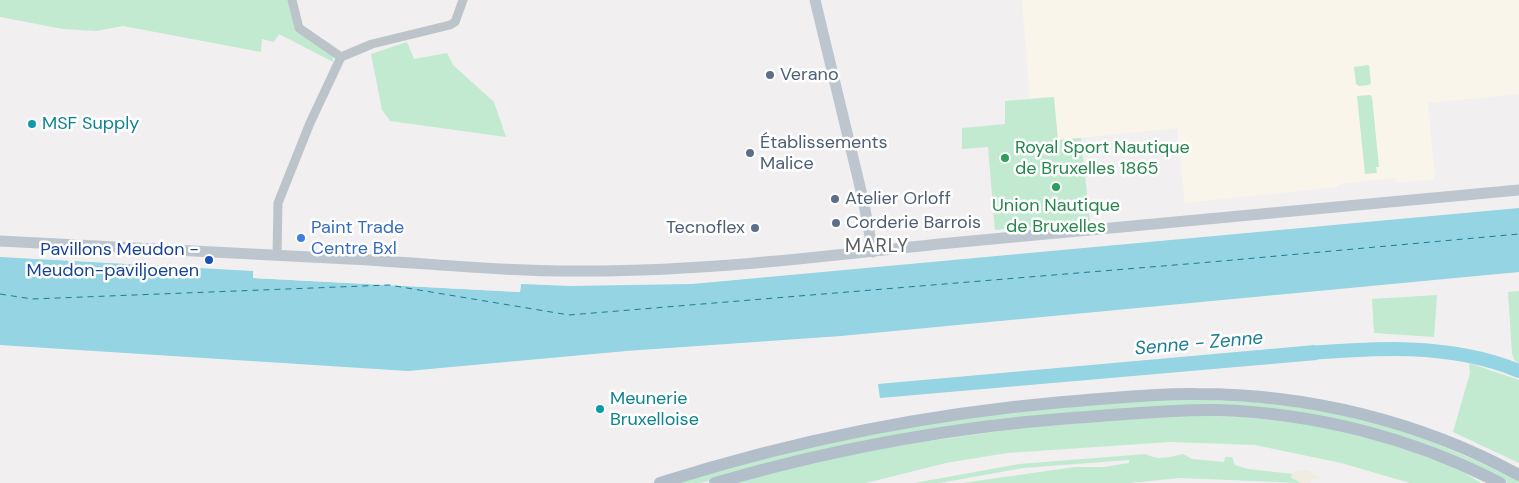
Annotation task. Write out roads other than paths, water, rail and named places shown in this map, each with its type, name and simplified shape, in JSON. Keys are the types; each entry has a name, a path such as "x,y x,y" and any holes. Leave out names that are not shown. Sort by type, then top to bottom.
{"main road":[{"path":"815,0 864,199 873,252"},
{"path":"0,241 529,270 589,271 711,267 1519,190"},
{"path":"660,483 786,446 900,422 1018,406 1195,394 1271,398 1357,413 1443,440 1519,475"},
{"path":"715,483 798,460 948,431 1028,422 1195,410 1267,414 1347,427 1423,449 1500,483"}],"street":[{"path":"292,0 298,28 341,58"},
{"path":"277,255 278,203 310,123 341,58 372,44 450,25 455,22 463,0"}],"water":[{"path":"1519,208 1519,272 841,336 626,351 408,371 0,345 0,257 253,271 253,278 520,292 521,284 570,286 692,284"},
{"path":"1315,345 1317,360 880,398 878,384"}],"waterway":[{"name":"Senne - Zenne","path":"1298,354 1382,349 1438,351 1465,355 1519,371"}],"place":[{"name":"Verano","path":"770,75"},
{"name":"MSF Supply","path":"32,124"},
{"name":"Établissements Malice","path":"750,153"},
{"name":"Royal Sport Nautique de Bruxelles 1865","path":"1005,158"},
{"name":"Union Nautique de Bruxelles","path":"1056,187"},
{"name":"Atelier Orloff","path":"835,199"},
{"name":"Corderie Barrois","path":"836,223"},
{"name":"Tecnoflex","path":"755,228"},
{"name":"Paint Trade Centre Bxl","path":"301,238"},
{"name":"Pavillons Meudon - Meudon-paviljoenen","path":"209,260"},
{"name":"Meunerie Bruxelloise","path":"600,409"}],"district":[{"name":"MARLY","path":"877,247"}]}
